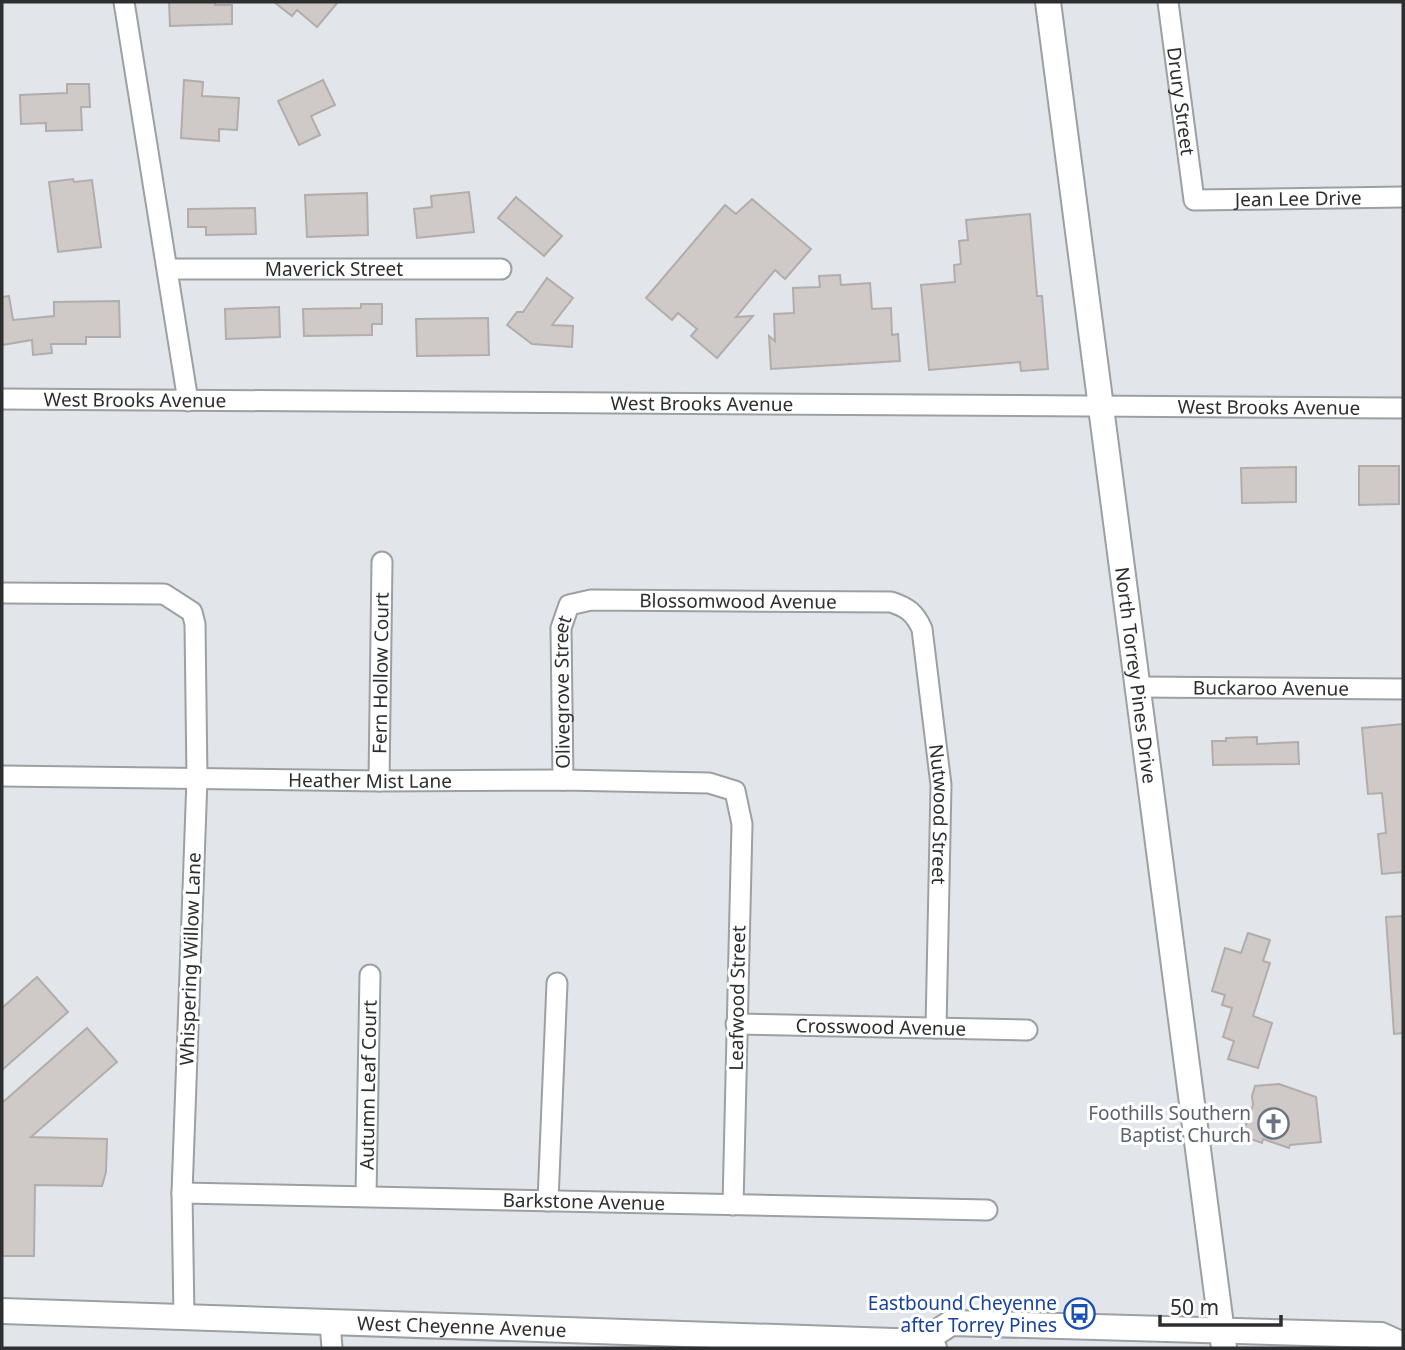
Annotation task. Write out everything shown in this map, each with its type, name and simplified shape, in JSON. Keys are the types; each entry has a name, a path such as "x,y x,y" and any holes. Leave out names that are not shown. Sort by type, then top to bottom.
{"main road":[{"name":"North Torrey Pines Drive","path":"1048,2 1224,1340"},
{"name":"West Cheyenne Avenue","path":"2,1311 330,1322 775,1343 928,1345 951,1323 1224,1340 1381,1335 1403,1345"}],"street":[{"path":"124,2 188,401"},
{"name":"Drury Street","path":"1168,2 1194,200"},
{"name":"Jean Lee Drive","path":"1194,200 1403,197"},
{"name":"Maverick Street","path":"168,269 501,269"},
{"name":"West Brooks Avenue","path":"2,399 1403,408"},
{"name":"Fern Hollow Court","path":"379,781 382,562"},
{"name":"Whispering Willow Lane","path":"2,593 163,594 192,612 195,624 197,779 182,1193 184,1317"},
{"name":"Blossomwood Avenue","path":"569,605 591,600 795,601 891,602 907,607"},
{"name":"Olivegrove Street","path":"563,780 561,628 569,605"},
{"name":"Nutwood Street","path":"907,607 918,618 922,629 941,785 936,1028"},
{"name":"Buckaroo Avenue","path":"1138,687 1403,689"},
{"name":"Heather Mist Lane","path":"2,776 709,783 735,792"},
{"name":"Leafwood Street","path":"733,1205 742,824 735,792"},
{"name":"Autumn Leaf Court","path":"366,1195 370,975"},
{"path":"548,1201 557,983"},
{"name":"Crosswood Avenue","path":"736,1024 1027,1030"},
{"name":"Barkstone Avenue","path":"182,1193 987,1210"},
{"path":"330,1322 332,1348"}],"building":[{"path":"169,2 215,2 215,5 232,5 232,24 170,26"},
{"path":"274,2 338,2 317,27 297,10 292,16"},
{"path":"184,80 203,82 202,96 239,98 237,130 219,129 219,141 181,138"},
{"path":"323,80 335,105 311,116 320,135 299,145 278,101"},
{"path":"67,84 89,84 90,107 81,107 82,130 46,131 46,123 21,124 20,95 67,93"},
{"path":"73,179 74,182 92,180 101,247 58,252 49,182"},
{"path":"469,192 474,232 417,238 414,209 432,207 431,196"},
{"path":"367,193 368,235 307,237 305,195"},
{"path":"516,197 562,236 544,256 498,218"},
{"path":"752,199 811,249 785,279 775,270 736,317 753,316 717,358 691,336 697,329 678,313 672,320 646,298 725,205 736,214"},
{"path":"255,208 256,234 206,235 206,227 188,227 188,209"},
{"path":"1030,214 1037,296 1042,296 1048,369 1021,371 1020,362 929,370 921,285 955,282 954,265 961,264 959,241 968,240 966,220"},
{"path":"840,275 841,285 870,283 872,309 891,308 892,335 898,334 900,361 771,369 769,336 775,341 774,314 794,313 793,288 820,287 819,276"},
{"path":"547,278 573,298 552,325 573,326 572,347 532,344 507,325 517,312 523,312"},
{"path":"9,296 13,320 54,316 54,302 119,301 120,337 86,337 86,344 51,344 52,353 33,355 32,340 2,345 2,297"},
{"path":"361,304 382,304 382,324 372,324 372,335 304,336 303,309 361,308"},
{"path":"279,307 280,337 226,339 225,309"},
{"path":"488,318 489,355 417,356 416,319"},
{"path":"1359,466 1399,466 1399,504 1359,505"},
{"path":"1296,467 1296,502 1242,503 1241,468"},
{"path":"1403,724 1403,872 1382,874 1378,834 1386,833 1382,793 1368,794 1362,728"},
{"path":"1257,737 1257,744 1298,742 1299,764 1213,765 1212,741"},
{"path":"1403,916 1403,1033 1394,1034 1386,917"},
{"path":"1248,933 1270,940 1263,961 1270,963 1253,1016 1272,1023 1258,1068 1228,1059 1234,1041 1223,1037 1232,1008 1222,1005 1225,995 1212,991 1225,948 1241,953"},
{"path":"37,977 68,1012 2,1070 2,1008"},
{"path":"87,1028 117,1062 31,1137 107,1139 106,1172 102,1186 35,1185 34,1256 2,1256 2,1103"},
{"path":"1279,1084 1316,1097 1321,1142 1290,1145 1289,1148 1263,1139 1262,1143 1242,1136 1253,1105 1255,1086"}],"place":[{"name":"Foothills Southern Baptist Church","path":"1274,1124"},
{"name":"Eastbound Cheyenne after Torrey Pines","path":"1080,1314"}]}
